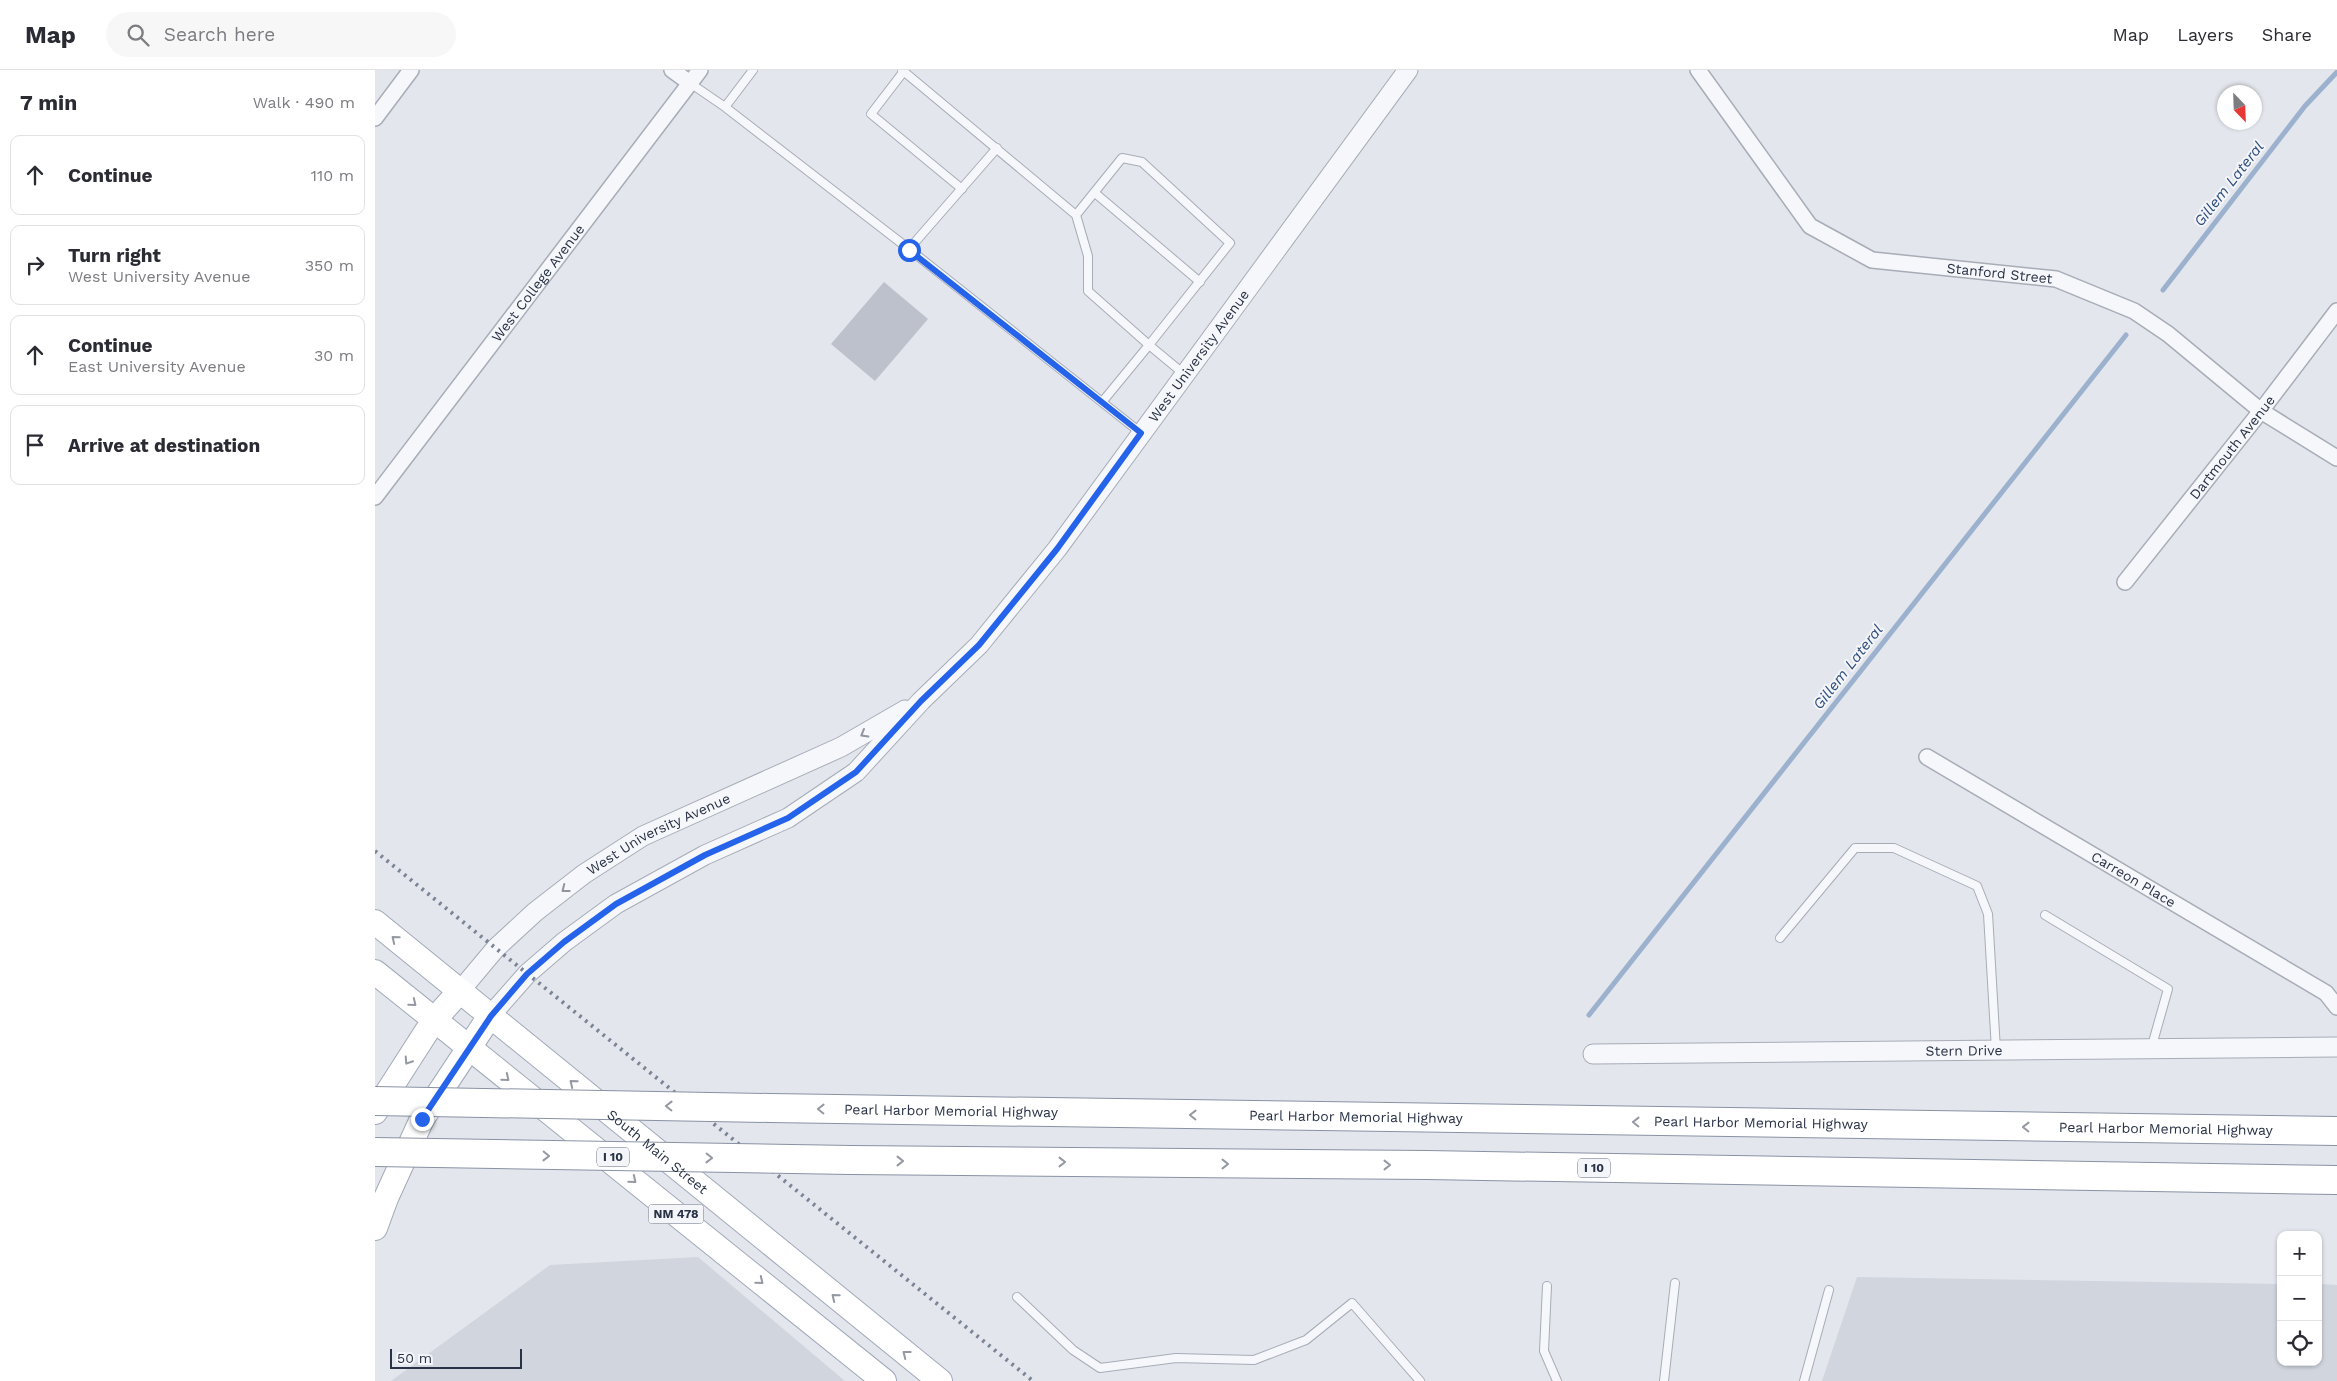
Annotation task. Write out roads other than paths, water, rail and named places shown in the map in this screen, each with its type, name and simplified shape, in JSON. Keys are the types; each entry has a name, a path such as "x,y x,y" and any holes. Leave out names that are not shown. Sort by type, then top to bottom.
{"highway":[{"name":"Pearl Harbor Memorial Highway","path":"375,1101 2337,1132"},
{"name":"I 10","path":"375,1152 2337,1180"},
{"path":"375,1164 506,1155"}],"main road":[{"name":"South Main Street","path":"375,922 940,1381"},
{"name":"NM 478","path":"375,972 885,1381"},
{"name":"West University Avenue","path":"375,1112 434,1020 460,991"},
{"name":"West University Avenue","path":"375,1228 386,1198 422,1119 491,1016"}],"street":[{"path":"375,118 411,70"},
{"path":"672,70 690,83"},
{"name":"West College Avenue","path":"375,497 700,70"},
{"name":"West University Avenue","path":"491,1016 527,974 564,942 616,904 705,855 788,818 856,772 921,701 979,645 1057,549 1408,70"},
{"name":"Stanford Street","path":"1698,70 1810,226 1872,260 2056,278 2134,311 2168,334 2261,412 2337,458"},
{"name":"Dartmouth Avenue","path":"2125,582 2261,412 2337,311"},
{"name":"West University Avenue","path":"460,991 496,948 535,912 584,874 643,836 841,747 921,701"},
{"name":"Carreon Place","path":"1927,757 2326,993 2337,1006"},
{"name":"Stern Drive","path":"1593,1054 2337,1047"}],"lane":[{"path":"725,106 753,70"},
{"path":"962,189 871,114 903,71 1076,215 1088,256 1088,292 1185,375"},
{"path":"690,83 725,106 1103,401 1141,433"},
{"path":"909,250 997,148"},
{"path":"1076,215 1121,158 1142,162 1230,243 1103,401"},
{"path":"1095,193 1200,282"},
{"path":"1780,938 1855,848 1894,848 1947,870 1977,886 1989,914 1996,1050"},
{"path":"2045,915 2168,989 2151,1049"},
{"path":"1664,1381 1675,1283"},
{"path":"1547,1286 1544,1351 1557,1381"},
{"path":"1804,1381 1829,1290"},
{"path":"1017,1297 1073,1350 1100,1368 1176,1358 1254,1360 1306,1340 1352,1304 1420,1381"}],"waterway":[{"name":"Gillem Lateral","path":"2163,290 2305,106 2337,72"},
{"name":"Gillem Lateral","path":"1589,1015 2126,335"}],"railway":[{"path":"375,851 1033,1381"}]}
